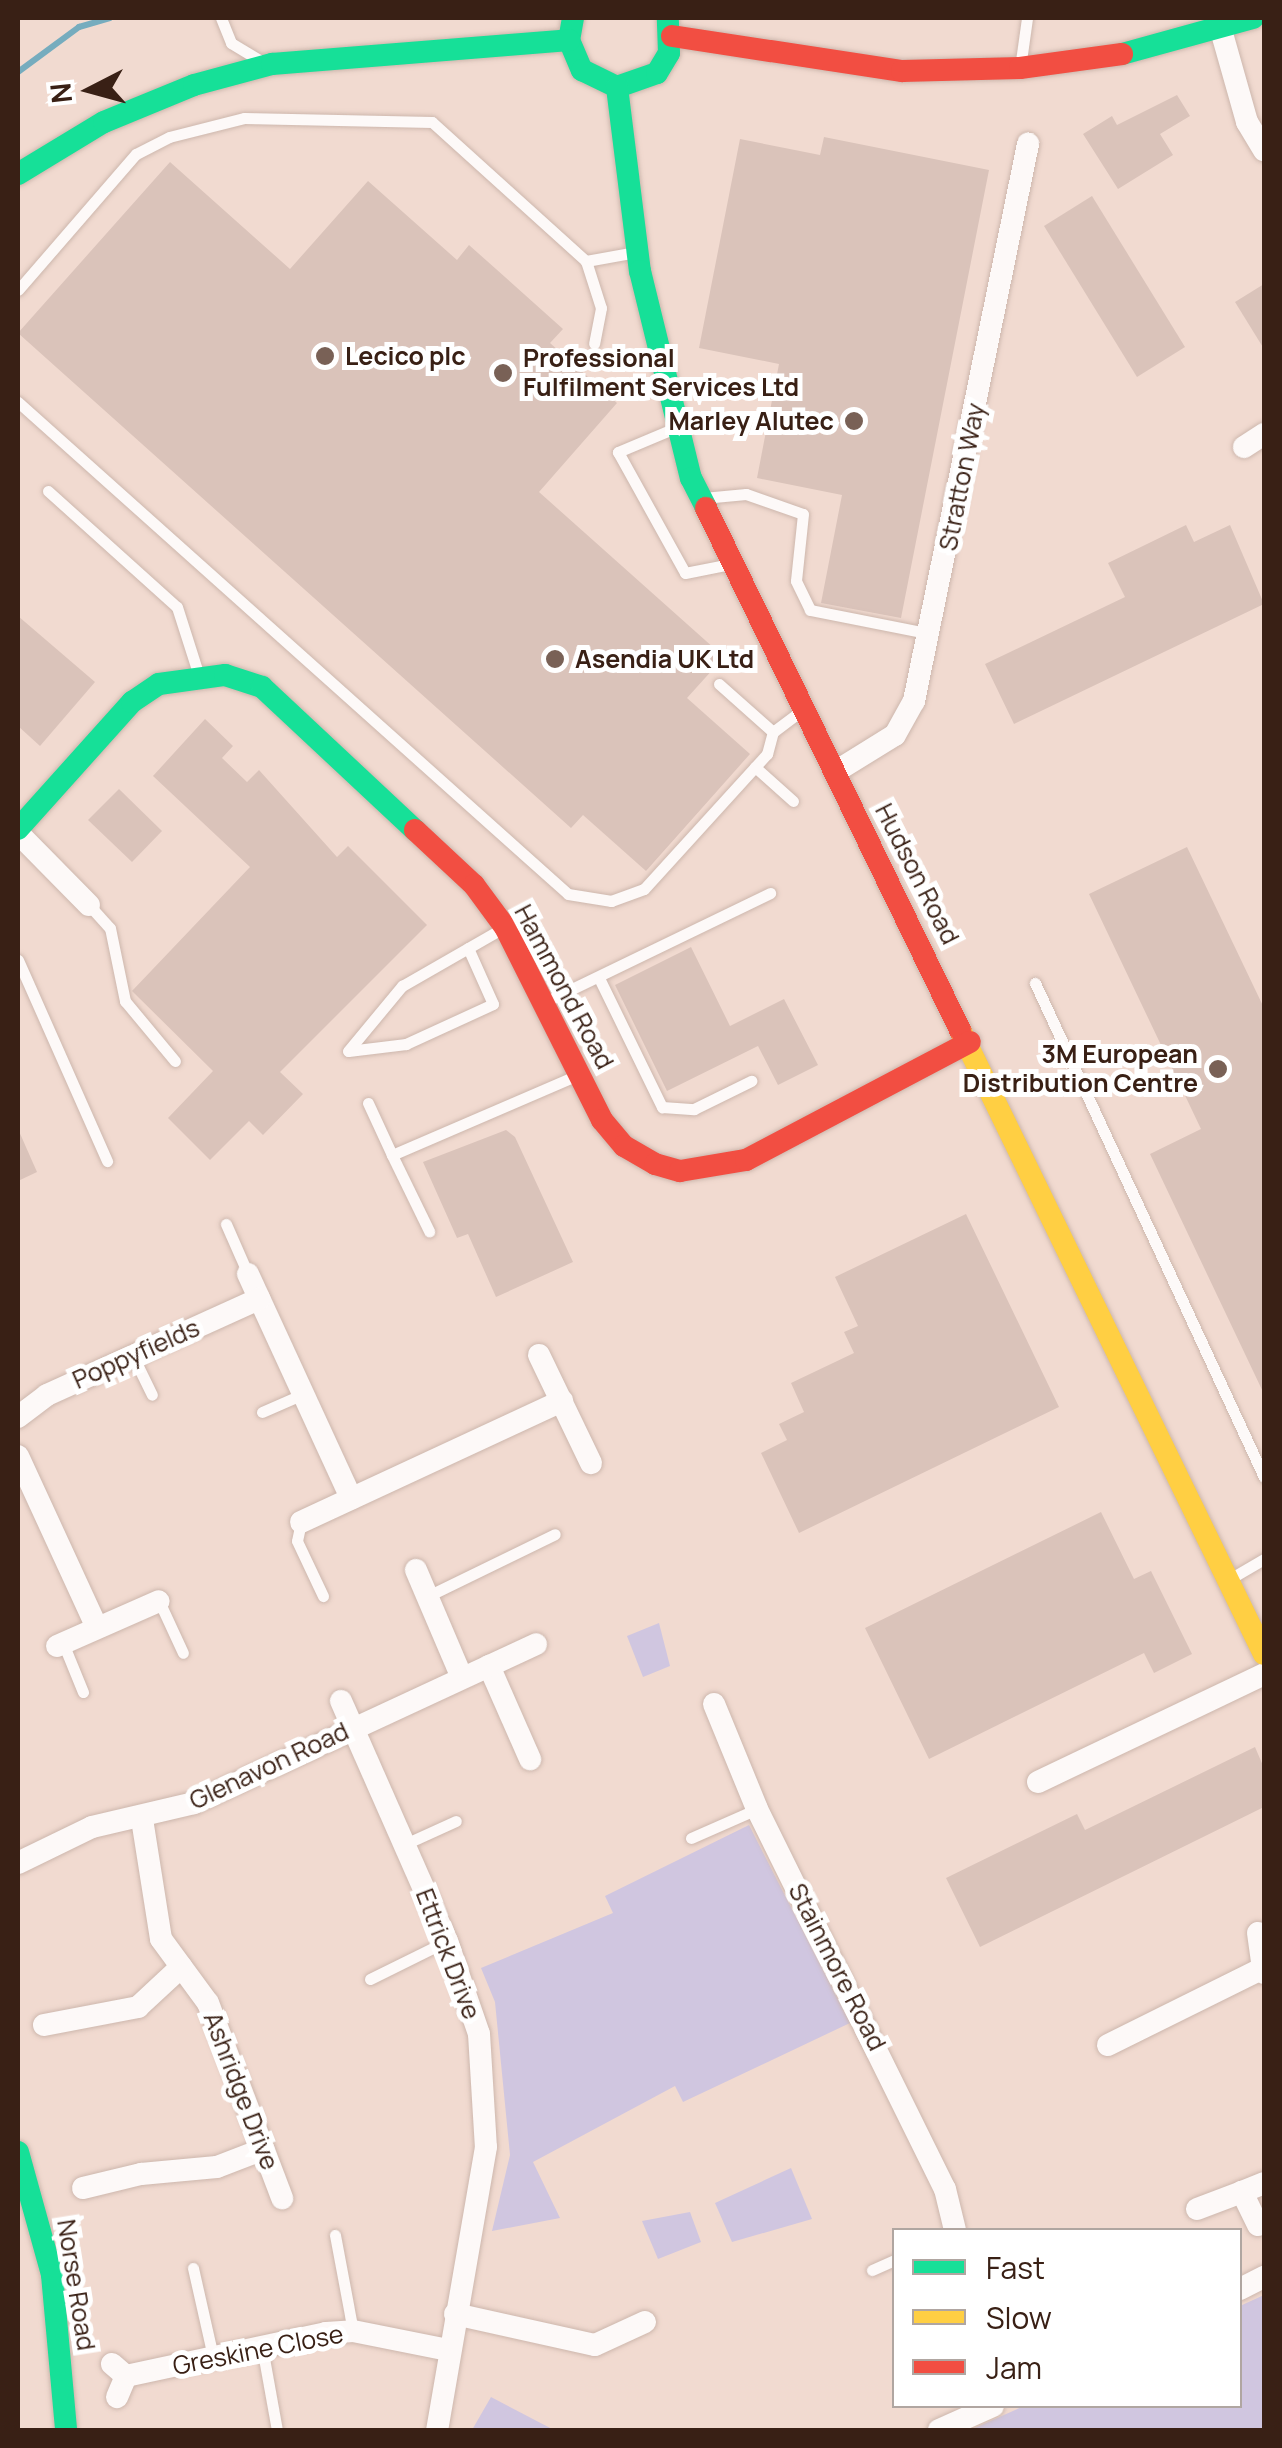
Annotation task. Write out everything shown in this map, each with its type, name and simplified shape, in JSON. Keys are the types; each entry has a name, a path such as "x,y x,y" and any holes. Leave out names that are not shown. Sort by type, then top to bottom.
{"street":[{"path":"18,174 104,122 194,85 272,64 571,29 582,70 617,88 657,72 670,27 902,71 1020,68 1100,60 1221,30 1253,18"},
{"path":"1221,30 1247,122 1264,150"},
{"name":"Hudson Road","path":"617,88 638,252 678,426 702,498 970,1042 1264,1654"},
{"name":"Stratton Way","path":"834,772 895,735 914,701 931,634 1028,144"},
{"path":"1244,446 1264,434"},
{"name":"Hammond Road","path":"89,905 18,831 132,702 159,684 225,674 262,688 440,848 505,927 579,1074 624,1146 680,1171 714,1170 746,1160 970,1042"},
{"path":"248,1274 351,1498"},
{"name":"Poppyfields","path":"18,1417 47,1395 259,1299"},
{"path":"539,1355 591,1463"},
{"path":"301,1522 562,1402"},
{"path":"18,1456 98,1628"},
{"path":"416,1570 462,1678"},
{"path":"60,1644 158,1600"},
{"name":"Glenavon Road","path":"18,1863 92,1827 194,1803 490,1666 520,1643"},
{"path":"490,1666 530,1759"},
{"path":"1038,1782 1264,1674"},
{"name":"Ettrick Drive","path":"340,1702 447,1940 479,2034 486,2147 448,2350 438,2430"},
{"name":"Stainmore Road","path":"714,1704 758,1809 945,2189 955,2228"},
{"name":"Ashridge Drive","path":"142,1818 161,1938 224,2038 282,2198"},
{"path":"1108,2045 1264,1971 1258,1933"},
{"path":"44,2025 138,2007 181,1967"},
{"path":"84,2188 114,2192 217,2167 264,2148"},
{"name":"Norse Road","path":"18,2152 52,2275 66,2430"},
{"path":"1197,2208 1254,2188 1258,2224"},
{"path":"455,2314 595,2346 644,2322"},
{"name":"Greskine Close","path":"118,2379 353,2331 448,2350"},
{"path":"939,2430 988,2408"}],"lane":[{"path":"220,18 230,43 272,64"},
{"path":"1020,68 1027,18"},
{"path":"18,290 136,154 169,136 244,118 432,122 586,261 601,308 594,343"},
{"path":"586,261 638,252"},
{"path":"18,402 568,894 611,901 644,889 755,767 773,732 803,709"},
{"path":"678,426 618,452 685,573 733,563"},
{"path":"48,491 177,607 199,676"},
{"path":"702,498 734,492 803,514 796,581 810,610 931,634"},
{"path":"719,684 773,732"},
{"path":"755,767 793,802"},
{"path":"543,1003 770,893"},
{"path":"89,905 110,928 125,1001 175,1061"},
{"path":"468,948 493,1004 406,1044 348,1051 402,986 468,948 505,927"},
{"path":"18,960 21,975 107,1161"},
{"path":"598,978 662,1107 694,1110 750,1081"},
{"path":"1035,983 1264,1477"},
{"path":"392,1154 579,1074"},
{"path":"368,1102 429,1231"},
{"path":"226,1224 248,1274"},
{"path":"133,1356 152,1395"},
{"path":"262,1412 303,1394"},
{"path":"301,1522 297,1541 323,1596"},
{"path":"428,1596 555,1534"},
{"path":"1228,1580 1264,1559"},
{"path":"158,1600 183,1653"},
{"path":"60,1644 84,1692"},
{"path":"691,1838 758,1809"},
{"path":"403,1846 456,1821"},
{"path":"370,1978 447,1940"},
{"path":"335,2235 353,2331"},
{"path":"872,2270 892,2261"},
{"path":"192,2268 213,2357"},
{"path":"262,2347 277,2430"}],"shaded area":[{"path":"659,1623 670,1666 643,1677 627,1636"},
{"path":"749,1825 850,2023 683,2102 675,2086 533,2162 560,2218 492,2231 510,2155 495,2002 481,1968 613,1913 605,1896"},
{"path":"791,2168 812,2219 732,2242 715,2203"},
{"path":"690,2212 701,2242 658,2259 642,2221"},
{"path":"1264,2295 1264,2430 970,2430 1020,2408 1242,2408 1242,2305"},
{"path":"491,2397 554,2430 472,2430"}],"building":[{"path":"1177,95 1190,116 1160,134 1173,155 1118,189 1083,134 1112,116 1117,125"},
{"path":"824,137 989,170 901,618 821,603 842,495 757,478 779,364 699,348 740,139 820,155"},
{"path":"170,162 290,269 368,181 457,260 469,245 496,269 563,329 550,343 617,403 539,492 724,657 687,698 750,754 646,871 583,815 571,828 18,333"},
{"path":"1092,196 1185,347 1137,377 1044,226"},
{"path":"1264,284 1264,349 1235,302"},
{"path":"1186,525 1194,542 1230,525 1264,604 1014,724 985,664 1125,597 1108,563"},
{"path":"18,616 95,682 40,746 18,726"},
{"path":"205,719 233,746 222,758 247,782 259,770 337,857 348,846 427,925 280,1072 303,1094 263,1135 249,1121 210,1160 168,1118 213,1071 132,991 250,867 153,776"},
{"path":"119,789 162,831 132,862 88,820"},
{"name":"3M European Distribution Centre","path":"1187,847 1264,1008 1264,1394 1150,1154 1201,1129 1089,894"},
{"path":"691,947 730,1026 784,999 818,1065 778,1085 758,1046 667,1091 615,985"},
{"path":"18,1129 37,1172 18,1181"},
{"path":"506,1130 515,1137 573,1262 496,1297 468,1234 457,1238 423,1162"},
{"path":"966,1214 1059,1407 799,1533 761,1453 787,1440 779,1424 804,1412 791,1383 854,1353 844,1332 858,1326 835,1277"},
{"path":"1101,1512 1134,1579 1151,1571 1192,1654 1154,1673 1144,1653 929,1759 865,1628"},
{"path":"1255,1747 1264,1768 1264,1807 980,1947 946,1878 1077,1814 1085,1830"}],"waterway":[{"path":"18,72 79,27 110,18"}],"traffic: fast":[{"path":"573,18 569,40 582,70 617,87 657,73 669,53 668,19"},
{"path":"1122,54 1253,18"},
{"path":"18,174 104,122 194,85 272,64 569,40"},
{"path":"617,87 640,271 691,478 706,508"},
{"path":"18,829 132,702 159,684 225,675 262,687 415,830"},
{"path":"18,2152 52,2275 66,2430"}],"traffic: slow":[{"path":"960,1030 1264,1654"}],"traffic: jam":[{"path":"672,36 902,71 1020,68 1122,54"},
{"path":"706,508 960,1030"},
{"path":"415,830 474,885 505,927 602,1120 624,1146 655,1164 680,1171 746,1160 970,1042"}],"place":[{"name":"Lecico plc","path":"325,356"},
{"name":"Professional Fulfilment Services Ltd","path":"503,373"},
{"name":"Marley Alutec","path":"854,421"},
{"name":"Asendia UK Ltd","path":"555,659"},
{"name":"3M European Distribution Centre","path":"1218,1069"}]}
